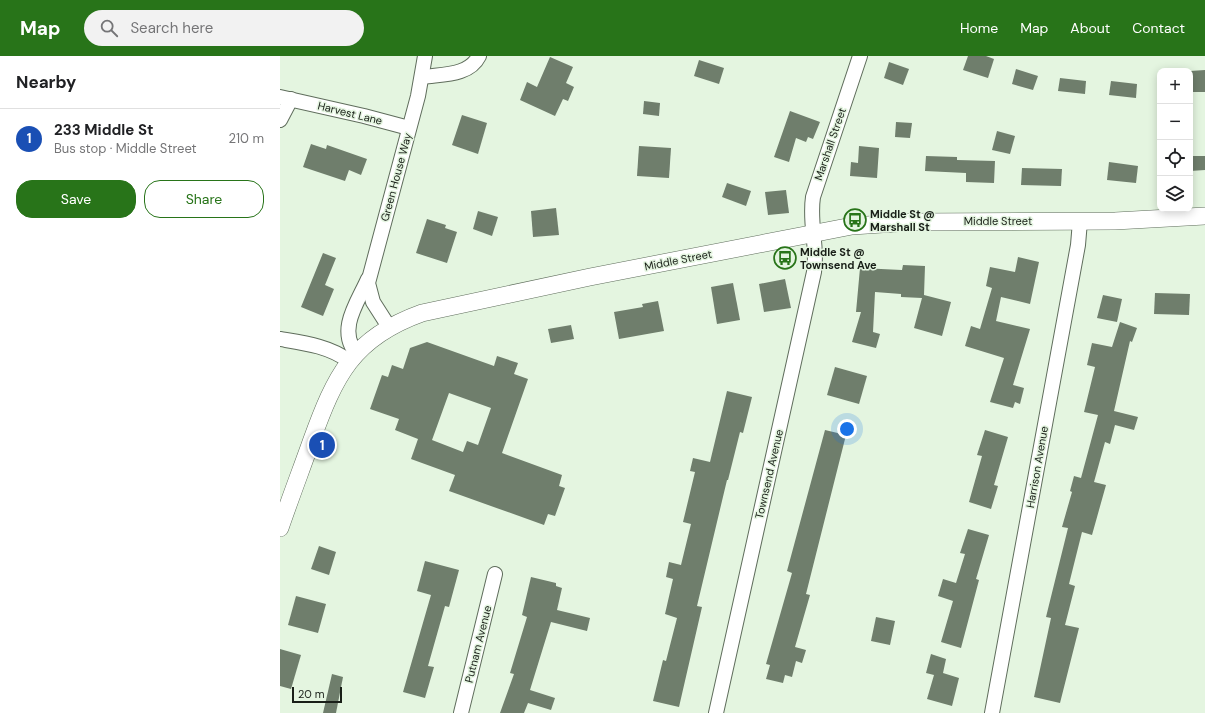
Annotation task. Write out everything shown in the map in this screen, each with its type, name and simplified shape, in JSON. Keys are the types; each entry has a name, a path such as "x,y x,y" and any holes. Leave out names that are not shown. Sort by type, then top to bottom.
{"street":[{"name":"Green House Way","path":"369,277 423,77 426,56"},
{"path":"423,77 464,71 475,63 479,56"},
{"name":"Marshall Street","path":"813,234 811,216 813,197 860,56"},
{"name":"Harvest Lane","path":"280,120 286,98 409,128"},
{"name":"Middle Street","path":"280,528 330,392 352,357 372,339 389,327 422,313 450,306 852,226 912,222 1080,221 1205,216"},
{"name":"Harrison Avenue","path":"992,713 1078,245 1080,221"},
{"name":"Townsend Avenue","path":"716,713 814,272 816,255 813,234"},
{"path":"369,277 368,283 370,296 389,327"},
{"path":"280,339 310,344 352,357 348,330 354,307 369,277"},
{"name":"Putnam Avenue","path":"461,713 495,574"}],"building":[{"path":"968,56 986,56 994,59 988,78 963,70"},
{"path":"550,57 573,67 566,83 574,87 568,101 563,99 555,116 520,100 527,82 537,87"},
{"path":"699,60 724,68 719,84 694,76"},
{"path":"889,62 909,69 903,85 884,78"},
{"path":"1016,69 1038,76 1033,90 1012,84"},
{"path":"1205,70 1205,92 1193,92 1193,71"},
{"path":"1060,78 1086,81 1085,94 1058,91"},
{"path":"1111,81 1137,84 1136,98 1109,95"},
{"path":"644,101 660,103 659,116 643,114"},
{"path":"790,111 820,122 813,139 808,137 806,142 796,138 789,162 774,157"},
{"path":"462,115 487,123 478,154 452,145"},
{"path":"896,122 912,123 910,138 895,137"},
{"path":"997,131 1015,136 1010,154 992,150"},
{"path":"311,144 326,149 327,145 367,159 361,175 349,170 345,181 303,167"},
{"path":"639,146 671,148 669,178 637,176"},
{"path":"859,146 879,148 877,178 850,176 851,162 858,163"},
{"path":"926,156 957,157 957,160 995,161 994,183 966,182 966,173 925,171"},
{"path":"1193,156 1205,156 1205,170 1193,171"},
{"path":"1109,162 1138,166 1136,183 1107,180"},
{"path":"1022,168 1062,169 1061,186 1021,185"},
{"path":"727,183 751,191 746,206 722,197"},
{"path":"786,190 789,213 768,215 765,192"},
{"path":"556,208 559,235 533,237 531,211"},
{"path":"478,211 498,217 492,236 473,229"},
{"path":"427,219 446,225 445,228 457,232 447,263 416,253"},
{"path":"323,253 336,258 325,285 334,289 323,316 301,307"},
{"path":"1018,257 1039,262 1030,304 1001,297 996,321 1030,329 1013,385 1024,388 1020,404 1015,402 1013,408 990,402 1004,358 965,346 971,326 980,329 992,288 986,286 990,267 1015,272"},
{"path":"903,265 925,266 924,295 951,302 942,336 914,328 922,298 901,297 901,294 875,292 873,332 880,334 876,348 852,342 861,312 856,312 860,268 902,270"},
{"path":"785,279 791,308 764,312 759,284"},
{"path":"733,283 740,320 717,324 711,287"},
{"path":"1155,293 1190,294 1189,315 1154,314"},
{"path":"1103,295 1122,299 1117,322 1097,318"},
{"path":"658,301 664,331 619,339 614,312 643,307 642,304"},
{"path":"1120,322 1137,328 1132,342 1130,341 1114,411 1138,417 1134,430 1115,425 1110,444 1105,442 1094,482 1106,485 1092,535 1082,532 1069,584 1075,586 1065,625 1079,628 1060,703 1034,697 1051,618 1046,617 1068,528 1062,527 1072,492 1070,491 1074,476 1081,478 1098,415 1084,412 1095,367 1087,365 1092,343 1112,347"},
{"path":"571,325 574,339 551,343 548,329"},
{"path":"427,342 494,366 497,356 518,363 514,374 528,379 502,453 562,475 559,486 565,488 555,516 548,514 544,525 449,491 455,475 411,459 418,439 395,430 399,419 370,409 382,375 388,377 392,365 403,369 410,348","holes":["449,393 491,408 478,445 467,441 463,452 432,440"]},
{"path":"835,367 867,376 859,404 827,395"},
{"path":"727,391 752,397 743,433 740,432 727,480 697,606 702,607 679,707 653,701 663,660 666,661 677,618 665,614 673,579 666,577 669,562 681,565 691,524 683,522 695,472 690,471 693,458 710,462"},
{"path":"825,430 846,435 806,594 810,595 795,647 806,650 802,663 796,661 792,677 785,675 783,683 766,679 770,665 766,664 792,573 787,571"},
{"path":"985,430 1008,437 994,485 998,486 991,509 969,502 982,456 977,455"},
{"path":"968,529 989,535 976,579 979,580 961,648 941,642 953,601 938,596 943,579 956,583 965,554 960,553"},
{"path":"319,546 336,552 329,575 311,569"},
{"path":"425,561 459,570 449,607 445,606 428,666 434,667 425,698 403,692 431,595 417,591"},
{"path":"531,577 556,583 556,586 562,588 557,610 590,618 587,631 551,622 530,690 555,698 551,710 528,703 524,713 500,713 514,674 510,673 527,617 522,615"},
{"path":"296,596 326,604 318,633 288,625"},
{"path":"876,617 895,621 890,645 871,641"},
{"path":"280,649 301,655 291,689 280,686"},
{"path":"931,654 946,659 943,673 959,678 952,706 927,699 934,675 926,673"},
{"path":"332,674 343,677 336,713 323,713"}],"place":[{"name":"Middle St @ Marshall St","path":"855,220"},
{"name":"Middle St @ Townsend Ave","path":"785,258"},
{"name":"233 Middle St","path":"322,445"}]}
